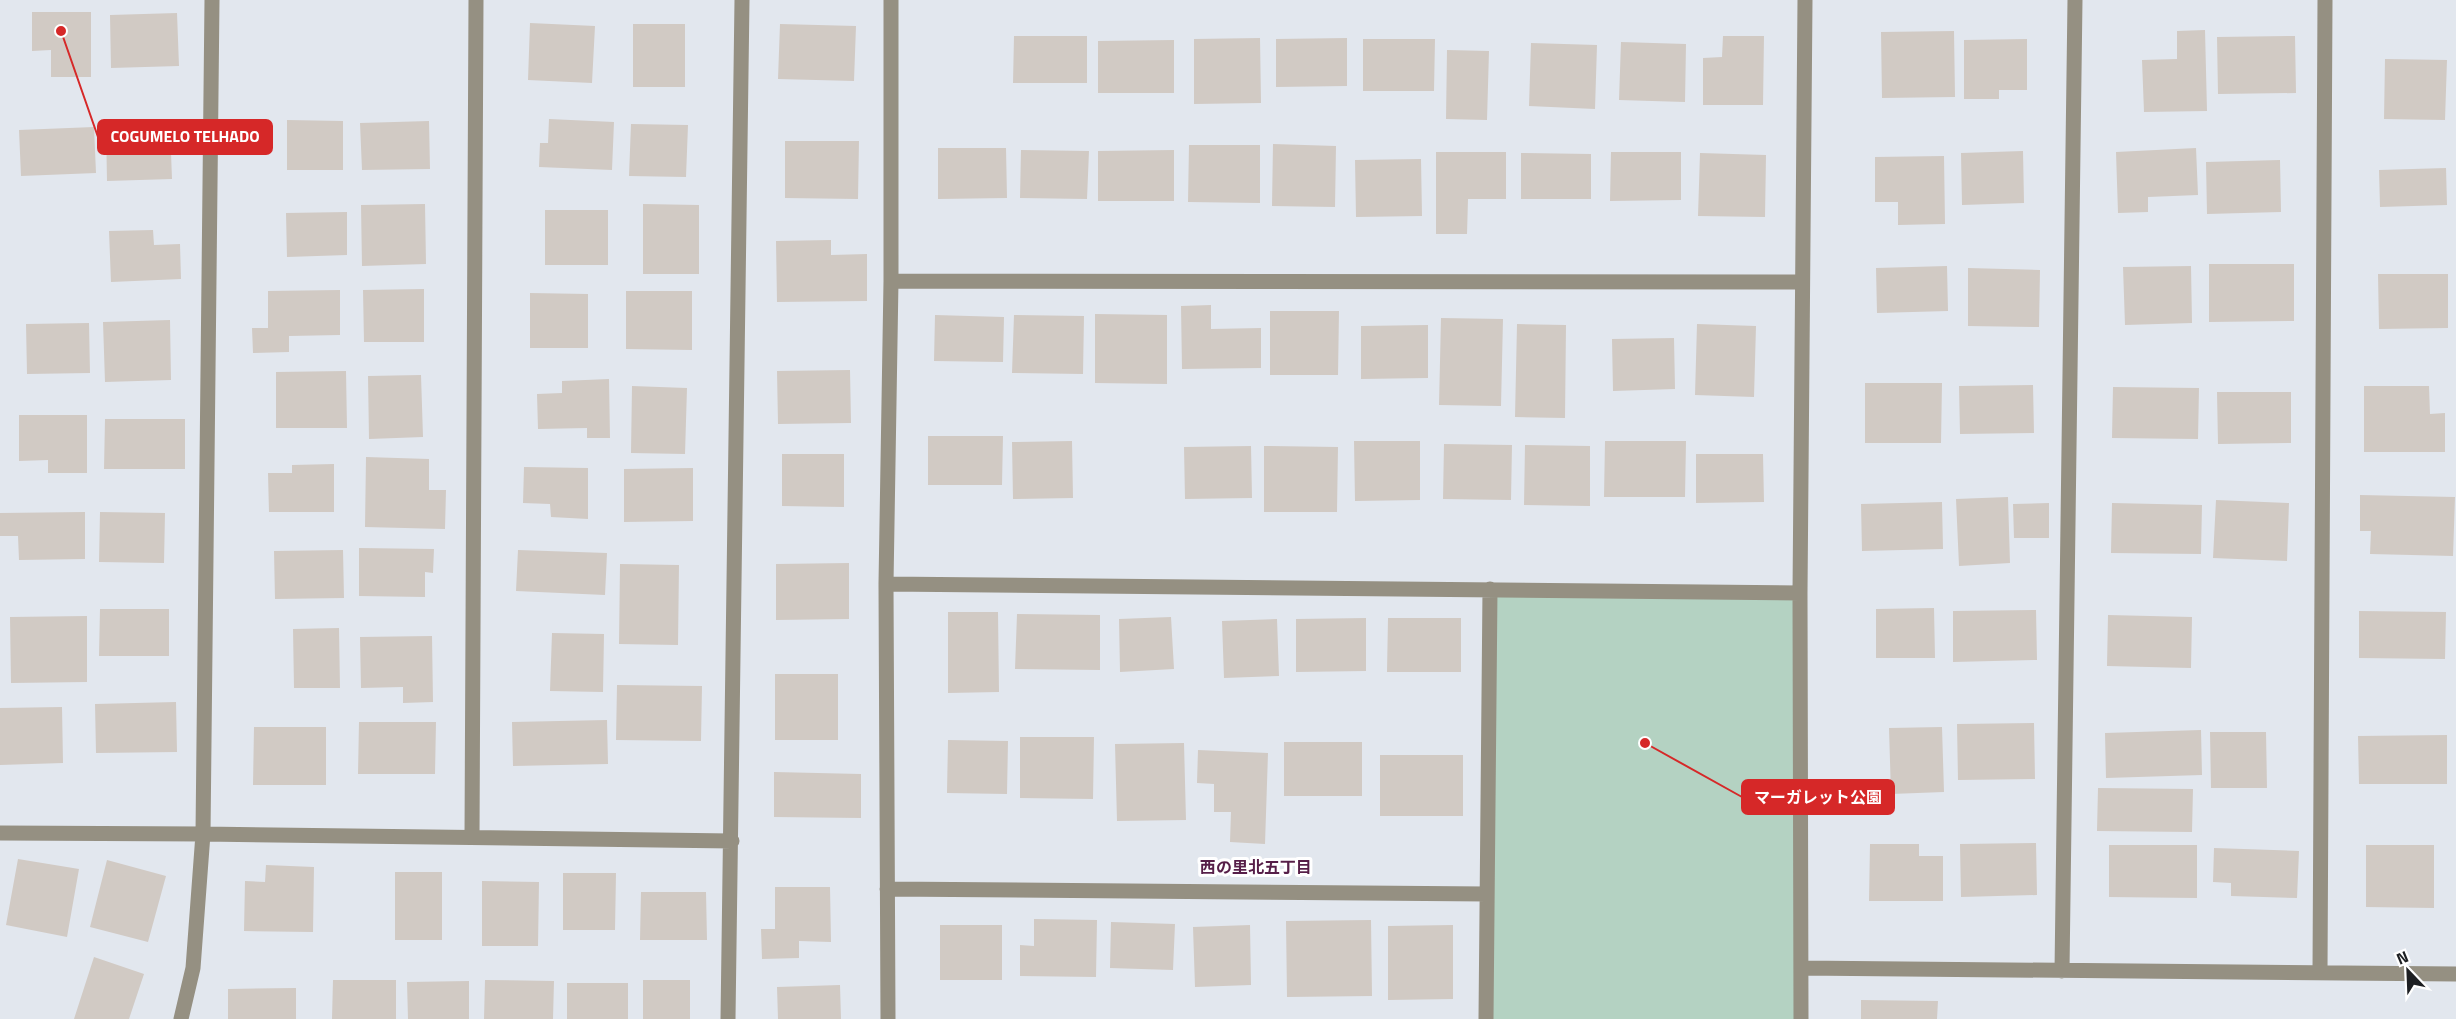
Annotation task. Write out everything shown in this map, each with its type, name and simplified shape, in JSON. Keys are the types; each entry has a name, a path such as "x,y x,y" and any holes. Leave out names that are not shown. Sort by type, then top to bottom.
{"street":[{"path":"181,1019 193,968 203,834 212,0"},
{"path":"472,837 476,0"},
{"path":"728,1019 742,0"},
{"path":"888,1019 885,584 891,281 891,0"},
{"path":"1801,1019 1800,593 1805,0"},
{"path":"2062,971 2076,0"},
{"path":"2320,974 2325,0"},
{"path":"891,281 1802,282"},
{"path":"885,584 1800,593"},
{"path":"1486,1019 1490,589"},
{"path":"0,833 732,841"},
{"path":"887,889 1487,894"},
{"path":"1801,968 2456,974"}],"green space":[{"path":"1490,589 1800,593 1801,1019 1486,1019"}],"building":[{"path":"32,12 91,12 91,77 51,77 51,50 32,51"},
{"path":"177,13 179,66 111,68 110,15"},
{"path":"530,23 595,26 592,83 528,80"},
{"path":"633,24 685,24 685,87 633,87"},
{"path":"780,24 856,26 854,81 778,79"},
{"path":"2205,30 2207,111 2144,112 2142,60 2177,59 2177,31"},
{"path":"1954,31 1955,97 1882,98 1881,32"},
{"path":"1014,36 1087,36 1087,83 1013,83"},
{"path":"1723,36 1764,36 1763,105 1703,105 1703,58 1722,57"},
{"path":"2295,36 2296,93 2218,94 2217,37"},
{"path":"1260,38 1261,103 1194,104 1194,39"},
{"path":"1347,38 1347,86 1276,87 1276,39"},
{"path":"1363,39 1435,39 1434,91 1363,91"},
{"path":"2027,39 2027,90 1999,90 1999,99 1964,99 1964,40"},
{"path":"1174,40 1174,93 1098,93 1098,41"},
{"path":"1621,42 1686,44 1685,102 1619,100"},
{"path":"1531,43 1597,45 1595,109 1529,106"},
{"path":"1447,50 1489,51 1487,120 1446,119"},
{"path":"2385,59 2447,60 2445,120 2384,119"},
{"path":"549,119 614,122 612,170 539,167 540,143 548,143"},
{"path":"287,120 343,121 343,170 287,170"},
{"path":"429,121 430,169 362,170 360,123"},
{"path":"631,124 688,125 686,177 629,176"},
{"path":"170,126 172,179 107,181 106,127"},
{"path":"94,127 96,173 21,176 19,130"},
{"path":"785,141 859,141 858,199 785,198"},
{"path":"1273,144 1336,146 1335,207 1272,206"},
{"path":"1189,145 1260,145 1260,203 1188,202"},
{"path":"938,148 1006,148 1007,198 938,199"},
{"path":"2196,148 2198,195 2148,197 2148,212 2118,213 2116,152"},
{"path":"1021,150 1089,151 1087,199 1020,198"},
{"path":"1174,150 1174,201 1098,201 1098,151"},
{"path":"2023,151 2024,203 1962,205 1961,153"},
{"path":"1436,152 1506,152 1506,199 1468,199 1467,234 1436,234"},
{"path":"1611,152 1681,152 1681,200 1610,201"},
{"path":"1521,153 1591,154 1591,199 1521,199"},
{"path":"1700,153 1766,155 1765,217 1698,216"},
{"path":"1944,156 1945,224 1898,225 1898,202 1875,202 1875,157"},
{"path":"1421,159 1422,216 1356,217 1355,160"},
{"path":"2280,160 2281,212 2207,214 2206,162"},
{"path":"2446,168 2447,205 2380,207 2379,170"},
{"path":"425,204 426,264 362,266 361,205"},
{"path":"643,204 699,205 699,274 643,274"},
{"path":"545,210 608,210 608,265 545,265"},
{"path":"347,212 347,255 287,257 286,213"},
{"path":"153,230 154,245 180,244 181,279 111,282 109,231"},
{"path":"831,240 831,255 867,254 867,301 777,302 776,241"},
{"path":"2209,264 2294,264 2294,321 2209,322"},
{"path":"1947,266 1948,311 1877,313 1876,268"},
{"path":"2191,266 2192,323 2125,325 2123,267"},
{"path":"1968,268 2040,270 2039,327 1968,326"},
{"path":"2378,274 2448,274 2448,328 2379,329"},
{"path":"424,289 424,342 364,342 363,290"},
{"path":"340,290 340,335 289,336 289,352 253,353 252,328 268,328 268,291"},
{"path":"626,291 692,291 692,350 626,349"},
{"path":"530,293 588,294 588,348 530,348"},
{"path":"1211,305 1211,329 1261,328 1261,368 1182,369 1181,306"},
{"path":"1270,311 1339,311 1338,375 1270,375"},
{"path":"1095,314 1167,315 1167,384 1095,383"},
{"path":"935,315 1004,317 1003,362 934,361"},
{"path":"1014,315 1084,316 1083,374 1012,373"},
{"path":"1441,318 1503,319 1501,406 1439,405"},
{"path":"170,320 171,380 105,382 103,322"},
{"path":"89,323 90,373 27,374 26,324"},
{"path":"1517,324 1566,325 1565,418 1515,417"},
{"path":"1697,324 1756,326 1754,397 1695,395"},
{"path":"1428,325 1428,378 1361,379 1361,326"},
{"path":"1674,338 1675,389 1613,391 1612,339"},
{"path":"850,370 851,423 778,424 777,371"},
{"path":"346,371 347,428 276,428 276,372"},
{"path":"421,375 423,437 369,439 368,376"},
{"path":"609,379 610,438 587,438 587,428 538,429 537,394 562,393 562,381"},
{"path":"1865,383 1942,383 1941,443 1865,443"},
{"path":"2033,385 2034,433 1960,434 1959,386"},
{"path":"632,386 687,388 685,454 631,453"},
{"path":"2364,386 2429,386 2430,414 2445,413 2445,452 2364,452"},
{"path":"2113,387 2199,388 2198,439 2112,438"},
{"path":"2217,392 2291,392 2291,443 2218,444"},
{"path":"19,415 87,415 87,473 48,473 48,460 19,461"},
{"path":"105,419 185,419 185,469 104,469"},
{"path":"928,436 1003,436 1002,485 928,485"},
{"path":"1072,441 1073,498 1013,499 1012,442"},
{"path":"1354,441 1420,441 1420,500 1355,501"},
{"path":"1605,441 1686,441 1685,497 1604,497"},
{"path":"1444,444 1512,445 1511,500 1443,499"},
{"path":"1525,445 1590,446 1590,506 1524,505"},
{"path":"1251,446 1252,498 1185,499 1184,447"},
{"path":"1264,446 1338,447 1337,512 1264,512"},
{"path":"782,454 844,454 844,507 782,506"},
{"path":"1696,454 1763,454 1764,502 1696,503"},
{"path":"366,457 429,459 429,490 446,490 445,529 365,527"},
{"path":"334,464 334,512 269,512 268,473 292,473 292,465"},
{"path":"524,467 588,468 588,519 551,517 550,504 523,503"},
{"path":"693,468 693,521 624,522 624,469"},
{"path":"2360,495 2455,497 2453,556 2370,554 2371,531 2360,531"},
{"path":"2008,497 2010,563 1959,566 1956,499"},
{"path":"2216,500 2289,503 2287,561 2213,558"},
{"path":"1942,502 1943,549 1862,551 1861,504"},
{"path":"2049,503 2049,538 2014,538 2013,504"},
{"path":"2112,503 2202,505 2201,554 2111,553"},
{"path":"85,512 85,559 19,560 18,536 0,536 0,513"},
{"path":"100,512 165,513 164,563 99,562"},
{"path":"359,548 434,549 433,573 425,572 425,597 359,596"},
{"path":"343,550 344,598 275,599 274,551"},
{"path":"518,550 607,553 605,595 516,591"},
{"path":"849,563 849,619 776,620 776,564"},
{"path":"620,564 679,565 678,645 619,644"},
{"path":"1934,608 1935,658 1876,658 1876,609"},
{"path":"100,609 169,609 169,656 99,656"},
{"path":"2036,610 2037,660 1953,662 1953,611"},
{"path":"2359,611 2446,612 2445,659 2359,658"},
{"path":"948,612 998,612 999,692 948,693"},
{"path":"1017,614 1100,615 1100,670 1015,669"},
{"path":"2108,615 2192,617 2191,668 2107,666"},
{"path":"87,616 87,682 11,683 10,617"},
{"path":"1171,617 1174,669 1120,672 1119,619"},
{"path":"1366,618 1366,671 1296,672 1296,619"},
{"path":"1388,618 1461,618 1461,672 1387,672"},
{"path":"1277,619 1279,676 1224,678 1222,621"},
{"path":"339,628 340,688 294,688 293,629"},
{"path":"552,633 604,634 603,692 550,691"},
{"path":"432,636 433,702 403,703 403,687 361,688 360,637"},
{"path":"775,674 838,674 838,740 775,740"},
{"path":"617,685 702,686 701,741 616,740"},
{"path":"176,702 177,752 96,753 95,704"},
{"path":"62,707 63,763 0,765 0,708"},
{"path":"607,720 608,764 513,766 512,722"},
{"path":"359,722 436,722 435,774 358,774"},
{"path":"2034,723 2035,779 1958,780 1957,724"},
{"path":"254,727 326,727 326,785 253,785"},
{"path":"1942,727 1944,792 1891,794 1889,728"},
{"path":"2201,730 2202,775 2106,778 2105,733"},
{"path":"2210,732 2266,732 2267,788 2211,788"},
{"path":"2447,735 2447,784 2359,784 2358,736"},
{"path":"1020,737 1094,737 1093,799 1020,798"},
{"path":"948,740 1008,741 1007,794 947,793"},
{"path":"1284,742 1362,742 1362,796 1284,796"},
{"path":"1184,743 1186,820 1117,821 1115,744"},
{"path":"1198,750 1268,753 1265,844 1230,842 1231,812 1214,812 1214,784 1197,783"},
{"path":"1380,755 1463,755 1463,816 1380,816"},
{"path":"774,772 861,774 861,818 774,817"},
{"path":"2098,788 2193,789 2192,832 2097,831"},
{"path":"2036,843 2037,895 1961,897 1960,844"},
{"path":"1870,844 1919,844 1919,856 1943,856 1943,901 1869,901"},
{"path":"2109,845 2197,845 2197,898 2109,897"},
{"path":"2366,845 2434,845 2434,908 2366,907"},
{"path":"2214,848 2299,851 2297,898 2231,896 2231,883 2213,882"},
{"path":"18,859 79,869 67,937 6,925"},
{"path":"107,860 166,876 148,942 90,927"},
{"path":"266,865 314,867 313,932 244,931 245,881 265,882"},
{"path":"395,872 442,872 442,940 395,940"},
{"path":"563,873 616,873 615,930 563,930"},
{"path":"482,881 539,882 538,946 482,946"},
{"path":"775,887 830,887 831,942 799,941 799,958 762,959 761,929 775,929"},
{"path":"641,892 706,892 707,940 640,940"},
{"path":"1034,919 1097,920 1096,977 1020,976 1020,945 1034,946"},
{"path":"1371,920 1372,996 1287,997 1286,921"},
{"path":"1111,922 1175,924 1173,970 1110,968"},
{"path":"940,925 1002,925 1002,980 940,980"},
{"path":"1250,925 1251,985 1195,987 1193,927"},
{"path":"1453,925 1453,999 1388,1000 1388,926"},
{"path":"94,957 144,974 129,1019 74,1019"},
{"path":"333,980 396,980 396,1019 332,1019"},
{"path":"485,980 554,981 553,1019 484,1019"},
{"path":"643,980 690,980 690,1019 643,1019"},
{"path":"469,981 469,1019 408,1019 407,982"},
{"path":"567,983 628,983 628,1019 567,1019"},
{"path":"840,985 841,1019 778,1019 777,987"},
{"path":"296,988 296,1019 228,1019 228,989"},
{"path":"1861,1000 1938,1001 1937,1019 1861,1019"}],"place":[{"name":"COGUMELO TELHADO","path":"61,31"},
{"name":"マーガレット公園","path":"1645,743"}],"district":[{"name":"西の里北五丁目","path":"1256,867"}]}
